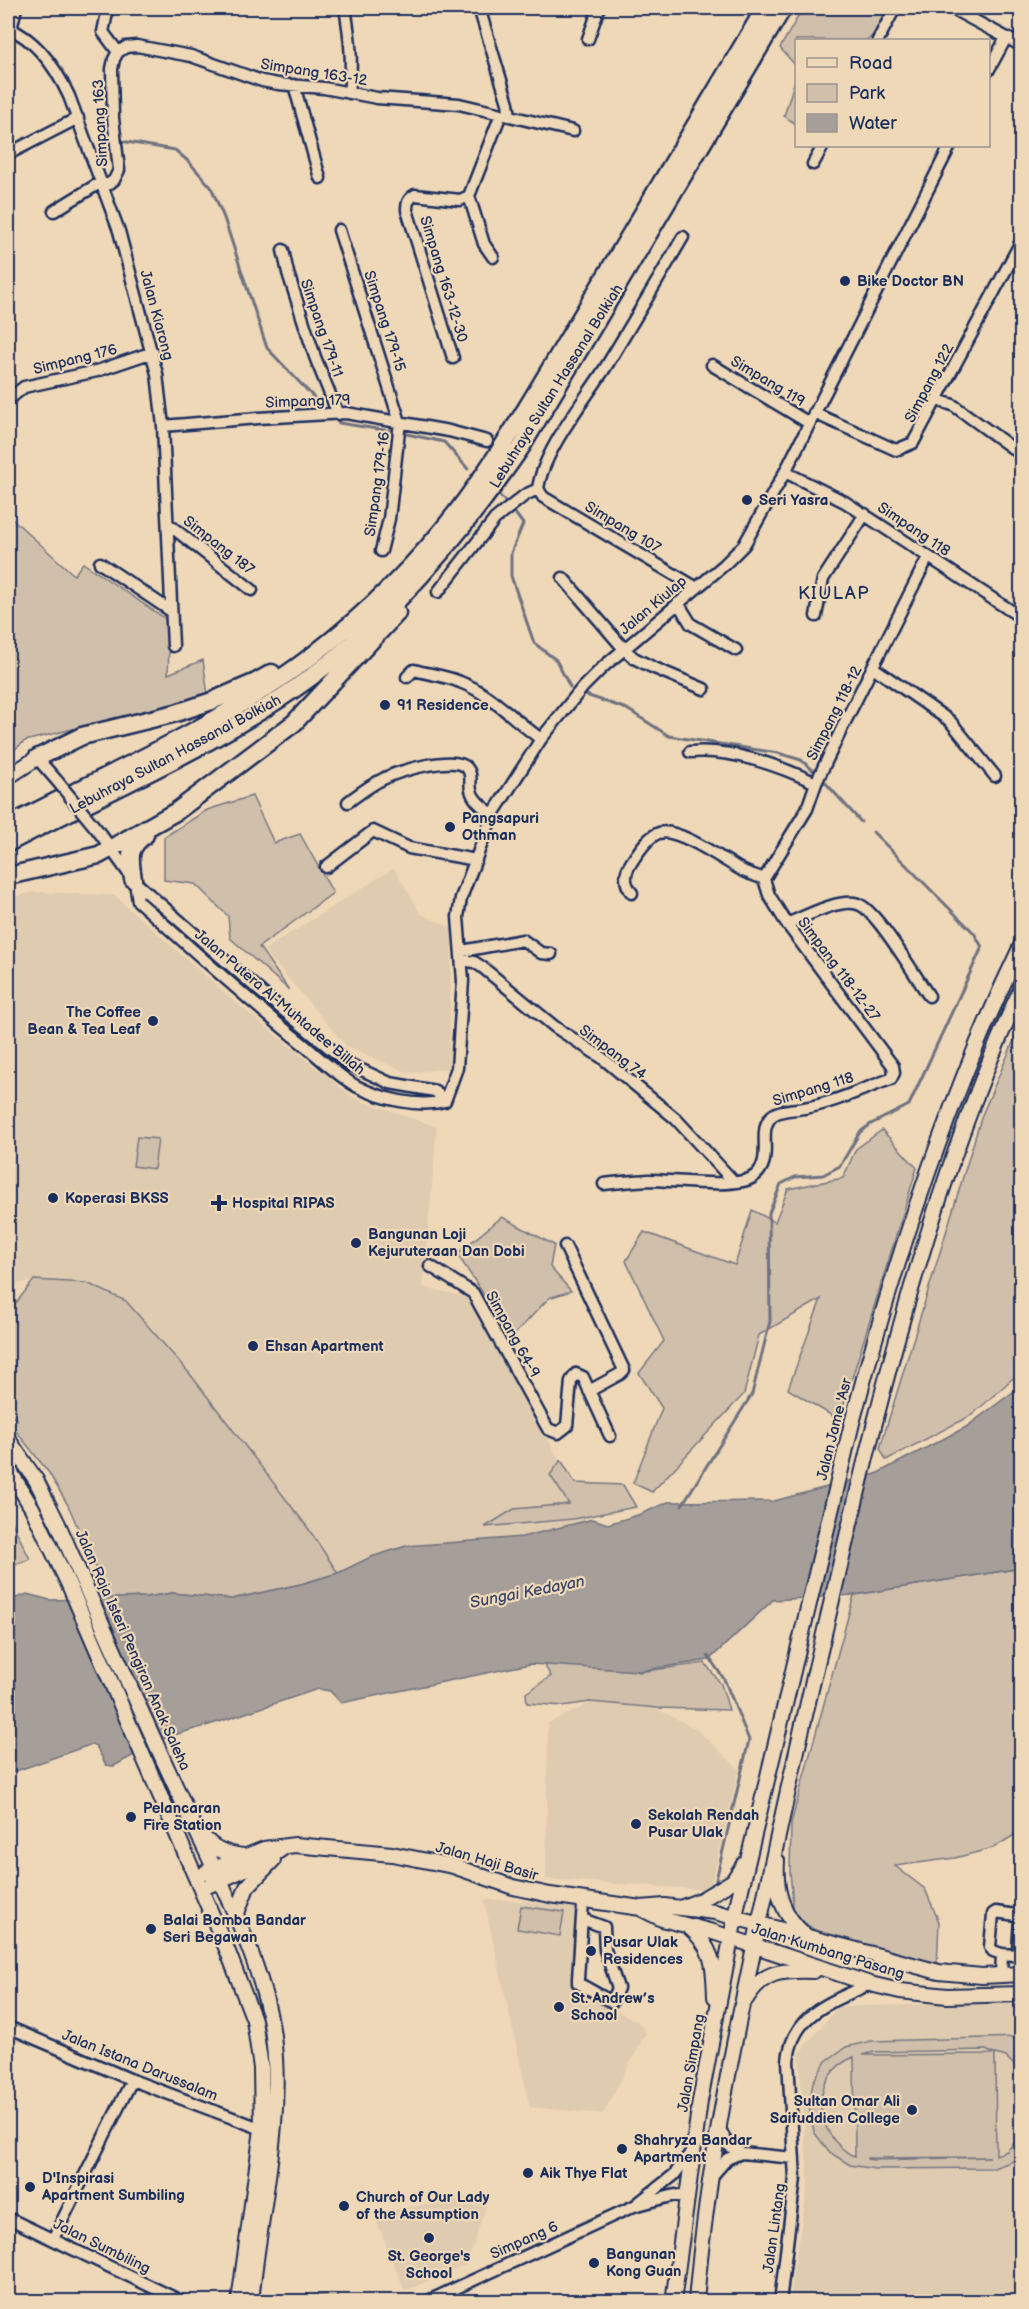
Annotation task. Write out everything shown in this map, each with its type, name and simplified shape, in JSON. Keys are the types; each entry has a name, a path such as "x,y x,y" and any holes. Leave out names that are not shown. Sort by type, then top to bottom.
{"highway":[{"name":"Lebuhraya Sultan Hassanal Bolkiah","path":"8,826 197,729 253,697 316,652 367,607 432,542 485,474 765,8"},
{"name":"Lebuhraya Sultan Hassanal Bolkiah","path":"8,843 168,761 274,702 345,650 411,585 480,506 522,446 783,8"},
{"path":"134,880 131,859 133,846 271,741 314,703 416,592 448,545"},
{"path":"37,758 82,736 176,713 212,701 256,682 291,661 367,607"},
{"path":"8,876 99,855 177,811"}],"main road":[{"path":"8,777 37,758"},
{"name":"Jalan Jame 'Asr","path":"732,1939 804,1622 871,1349 921,1190 987,1019 1022,944"},
{"path":"696,2301 719,2126 758,1923 875,1418 912,1281 939,1195 969,1110 1022,987"},
{"name":"Jalan Raja Isteri Pengiran Anak Saleha","path":"8,1439 36,1480 83,1580 216,1874 259,1976 268,2011 275,2059 273,2127 251,2301"},
{"path":"8,1468 32,1508 69,1586 228,1952 254,2020 261,2068 262,2129 239,2301"},
{"path":"758,1821 779,1826"},
{"path":"194,1826 216,1849 228,1854 243,1856"},
{"path":"779,1826 777,1888 783,1908 789,1918 807,1937"},
{"name":"Jalan Haji Basir","path":"198,1883 243,1856 264,1849 317,1845 411,1857 453,1866 528,1891 583,1901 641,1908 664,1906 736,1918"},
{"path":"235,1918 248,1887 287,1846"},
{"name":"Jalan Haji Basir","path":"216,1874 267,1859 287,1846"},
{"path":"681,1908 701,1900 733,1881 749,1857"},
{"name":"Jalan Haji Basir","path":"641,1908 662,1919 732,1939"},
{"name":"Jalan Kumbang Pasang","path":"736,1918 939,1972 958,1975 1022,1974"},
{"path":"687,1925 709,1949 713,1960 717,2017"},
{"name":"Jalan Kumbang Pasang","path":"732,1939 870,1984 924,1995 1022,1994"},
{"name":"Jalan Simpang","path":"674,2301 693,2150 732,1939"},
{"path":"741,2007 751,1991 769,1975 781,1971 828,1971"}],"street":[{"path":"9,29 16,8"},
{"path":"108,8 103,32 118,52"},
{"path":"345,8 352,51 349,93"},
{"path":"479,8 508,103 506,115 469,196 484,244 493,257"},
{"path":"588,39 599,8"},
{"path":"879,39 895,8"},
{"path":"951,8 1022,46"},
{"name":"Jalan Kiarong","path":"9,29 30,42 52,66 69,96 119,231 153,352 163,426 173,646"},
{"path":"990,67 1006,38"},
{"name":"Simpang 163-12","path":"118,52 126,47 137,46 161,49 190,56 262,81 387,99 459,104 573,131"},
{"name":"Simpang 163","path":"103,184 114,180 119,170 112,118 112,69 118,52"},
{"path":"294,85 320,178"},
{"path":"8,153 78,118"},
{"path":"813,164 822,147"},
{"name":"Jalan Kiulap","path":"445,1101 457,1068 462,956 458,916 461,898 493,814 541,740 583,687 744,545 785,472 949,147"},
{"path":"54,211 98,184 103,184"},
{"name":"Simpang 163-12-30","path":"453,358 407,210 407,203 415,195 460,200 469,196"},
{"name":"Simpang 179-15","path":"339,230 400,423"},
{"path":"438,592 495,519 525,495 538,489 543,470 559,439 607,365 683,237"},
{"name":"Simpang 122","path":"812,418 896,450 913,443 1019,253 1022,240"},
{"name":"Simpang 179-11","path":"283,250 315,357 338,414"},
{"name":"Simpang 176","path":"8,400 24,387 97,371 153,352"},
{"name":"Simpang 119","path":"712,365 812,418"},
{"path":"937,400 953,405 1022,455"},
{"name":"Simpang 179","path":"163,426 338,414 370,416 470,435 487,441"},
{"name":"Simpang 179-16","path":"381,550 389,519 400,423"},
{"name":"Simpang 118","path":"785,472 845,501 1022,618"},
{"name":"Simpang 107","path":"538,489 543,497 697,588"},
{"path":"816,616 823,579 865,514"},
{"name":"Simpang 187","path":"168,524 252,590"},
{"name":"Simpang 118-12","path":"765,879 807,809 816,783 928,557"},
{"path":"100,563 171,611"},
{"path":"563,578 634,658 704,689"},
{"path":"678,603 691,624 736,650"},
{"path":"874,668 950,721 995,776"},
{"path":"406,678 414,670 459,681 494,700 516,722 541,740"},
{"path":"690,752 702,751 749,759 789,771 816,783"},
{"name":"Jalan Putera Al-Muhtadee Billah","path":"37,758 112,848 134,880 269,999 349,1064 390,1083 435,1092 445,1101"},
{"path":"348,802 383,778 403,770 450,762 461,763 467,767 471,774 471,792 482,807 493,814"},
{"path":"326,867 373,831 409,848 476,860"},
{"path":"632,893 627,887 626,879 627,870 632,861 651,838 658,833 667,832 680,836 745,872 765,879"},
{"name":"Simpang 118-12-27","path":"765,879 769,895 787,924 893,1066 894,1073"},
{"name":"Jalan Putera Al-Muhtadee Billah","path":"134,880 138,901 252,1002 356,1086 407,1102 429,1105 445,1101"},
{"path":"787,924 844,903 859,904 868,911 893,943 929,996"},
{"path":"462,956 523,940 541,953 551,954"},
{"name":"Simpang 74","path":"462,956 482,967 555,1028 601,1057 676,1119 734,1182"},
{"name":"Simpang 118","path":"604,1184 649,1180 734,1182 752,1178 761,1170 765,1156 767,1122 770,1116 817,1106 891,1079 894,1073"},
{"path":"565,1245 624,1370 589,1391 610,1436"},
{"name":"Simpang 64-9","path":"430,1266 473,1293 548,1429 553,1432 563,1431 567,1426 571,1381 576,1374 583,1377 589,1391"},
{"path":"582,1919 604,1927 605,1950 618,1988 612,2002 579,1983 582,1919 583,1901"},
{"path":"1000,1975 1002,1954"},
{"name":"Jalan Lintang","path":"780,2301 795,2178 789,2045 794,2034 811,2014 870,1984"},
{"name":"Jalan Istana Darussalam","path":"8,2027 132,2080 262,2129"},
{"path":"53,2239 132,2080"},
{"path":"719,2126 728,2145 741,2153 794,2158"},
{"name":"Simpang 6","path":"634,2206 674,2175 693,2150"},
{"path":"712,2176 727,2159 741,2153"},
{"name":"Simpang 6","path":"426,2301 634,2206 675,2195 686,2198"},
{"name":"Jalan Sumbiling","path":"8,2218 183,2301"}],"shaded area":[{"path":"394,868 421,914 452,928 449,1068 409,1073 347,1047 264,950"},
{"name":"Hospital RIPAS","path":"33,892 114,895 235,1002 354,1098 437,1127 423,1287 467,1297 593,1519 522,1537 423,1544 371,1557 338,1573 308,1528 190,1374 126,1301 34,1280 8,1287 8,899"},
{"name":"Sekolah Rendah Pusar Ulak","path":"591,1703 657,1709 695,1728 739,1769 710,1890 546,1879 548,1723"},
{"name":"St. Andrew’s School","path":"484,1900 513,1900 576,1908 572,1986 638,2022 646,2033 603,2114 530,2107"},
{"name":"Sultan Omar Ali Saifuddien College","path":"1021,2001 1021,2301 790,2302 808,2184 799,2053 838,2007"},
{"name":"St. George's School","path":"490,2194 467,2264 405,2291 373,2213"}],"green space":[{"path":"803,8 891,8 883,25 869,39 795,39 795,65 780,48"},
{"path":"795,80 795,123 784,116"},
{"path":"8,515 74,575 83,563 170,622 168,674 203,660 208,695 25,741 8,755"},
{"path":"252,796 274,843 300,834 333,893 259,947 289,990 230,938 228,916 195,884 164,880 164,837 207,810"},
{"path":"1021,1024 1021,1371 972,1415 886,1460 880,1448 982,1115"},
{"path":"882,1130 917,1168 839,1420 788,1389 821,1299 759,1335 744,1394 652,1492 633,1483 662,1408 639,1373 664,1341 626,1261 644,1232 735,1265 752,1210 775,1222 788,1189 843,1178 856,1149"},
{"path":"137,1137 158,1139 154,1169 133,1166"},
{"path":"502,1217 554,1245 550,1267 571,1291 549,1298 512,1337 457,1254"},
{"path":"34,1280 87,1283 126,1301 190,1374 308,1528 338,1573 301,1584 232,1599 172,1593 109,1599 68,1505 49,1473 9,1422 17,1420 8,1413 8,1313"},
{"path":"561,1460 575,1483 623,1485 636,1507 573,1519 485,1527 514,1509 569,1504 550,1475"},
{"path":"8,1514 30,1559 8,1567"},
{"path":"1021,1568 1021,1831 993,1848 955,1858 895,1866 925,1889 939,1922 937,1966 827,1939 794,1915 790,1872 791,1823 854,1595"},
{"path":"542,1662 604,1662 639,1672 705,1663 721,1684 729,1710 658,1708 590,1702 563,1706 527,1703 526,1693 551,1676"},
{"path":"521,1906 564,1912 560,1936 517,1929"},
{"path":"1021,2037 1021,2050 1015,2050 1021,2056 1021,2072 1006,2057 995,2054 996,2155 1007,2151 1021,2135 1021,2152 1013,2161 994,2168 875,2169 850,2165 829,2152 814,2132 809,2107 813,2082 826,2061 846,2047 871,2041","holes":["986,2050 994,2054 863,2055 874,2052","854,2057 855,2157 830,2135 821,2106 823,2091 829,2077 839,2066","990,2157 874,2160 867,2158"]},
{"path":"337,2294 338,2301 269,2301 269,2299"}],"water":[{"name":"Sungai Kedayan","path":"1021,1386 1021,1568 854,1595 773,1600 709,1660 639,1671 530,1664 341,1703 330,1691 318,1689 167,1737 114,1766 106,1765 96,1746 92,1744 8,1774 8,1601 27,1594 50,1600 146,1597 172,1593 232,1599 301,1584 338,1573 371,1557 406,1546 522,1537 593,1519 608,1524 641,1514 668,1502 774,1501 876,1474 966,1427"}],"waterway":[{"path":"121,141 175,150 211,187 224,218 267,348 321,405"},
{"path":"334,418 339,423 396,432"},
{"path":"402,433 444,442 468,469"},
{"path":"497,493 508,504"},
{"path":"512,509 523,524 511,553 511,576 534,643 556,660 570,687"},
{"path":"583,694 627,709 669,736 778,753 801,760 814,771"},
{"path":"822,779 861,822"},
{"path":"682,1505 752,1394 770,1321 769,1213 781,1184 795,1177 823,1175 840,1166 860,1132 909,1105 982,947 974,933 873,832"},
{"path":"708,1656 724,1679 749,1740 716,1880"}],"place":[{"name":"Bike Doctor BN","path":"845,281"},
{"name":"Seri Yasra","path":"747,500"},
{"name":"91 Residence","path":"385,705"},
{"name":"Pangsapuri Othman","path":"450,827"},
{"name":"The Coffee Bean & Tea Leaf","path":"153,1021"},
{"name":"Koperasi BKSS","path":"53,1198"},
{"name":"Hospital RIPAS","path":"219,1203"},
{"name":"Bangunan Loji Kejuruteraan Dan Dobi","path":"356,1243"},
{"name":"Ehsan Apartment","path":"253,1346"},
{"name":"Pelancaran Fire Station","path":"131,1817"},
{"name":"Sekolah Rendah Pusar Ulak","path":"636,1824"},
{"name":"Balai Bomba Bandar Seri Begawan","path":"151,1929"},
{"name":"Pusar Ulak Residences","path":"591,1951"},
{"name":"St. Andrew’s School","path":"559,2007"},
{"name":"Sultan Omar Ali Saifuddien College","path":"912,2110"},
{"name":"Shahryza Bandar Apartment","path":"622,2149"},
{"name":"Aik Thye Flat","path":"528,2173"},
{"name":"D'Inspirasi Apartment Sumbiling","path":"30,2187"},
{"name":"Church of Our Lady of the Assumption","path":"344,2206"},
{"name":"St. George's School","path":"429,2238"},
{"name":"Bangunan Kong Guan","path":"594,2263"}],"district":[{"name":"KIULAP","path":"834,593"}]}
